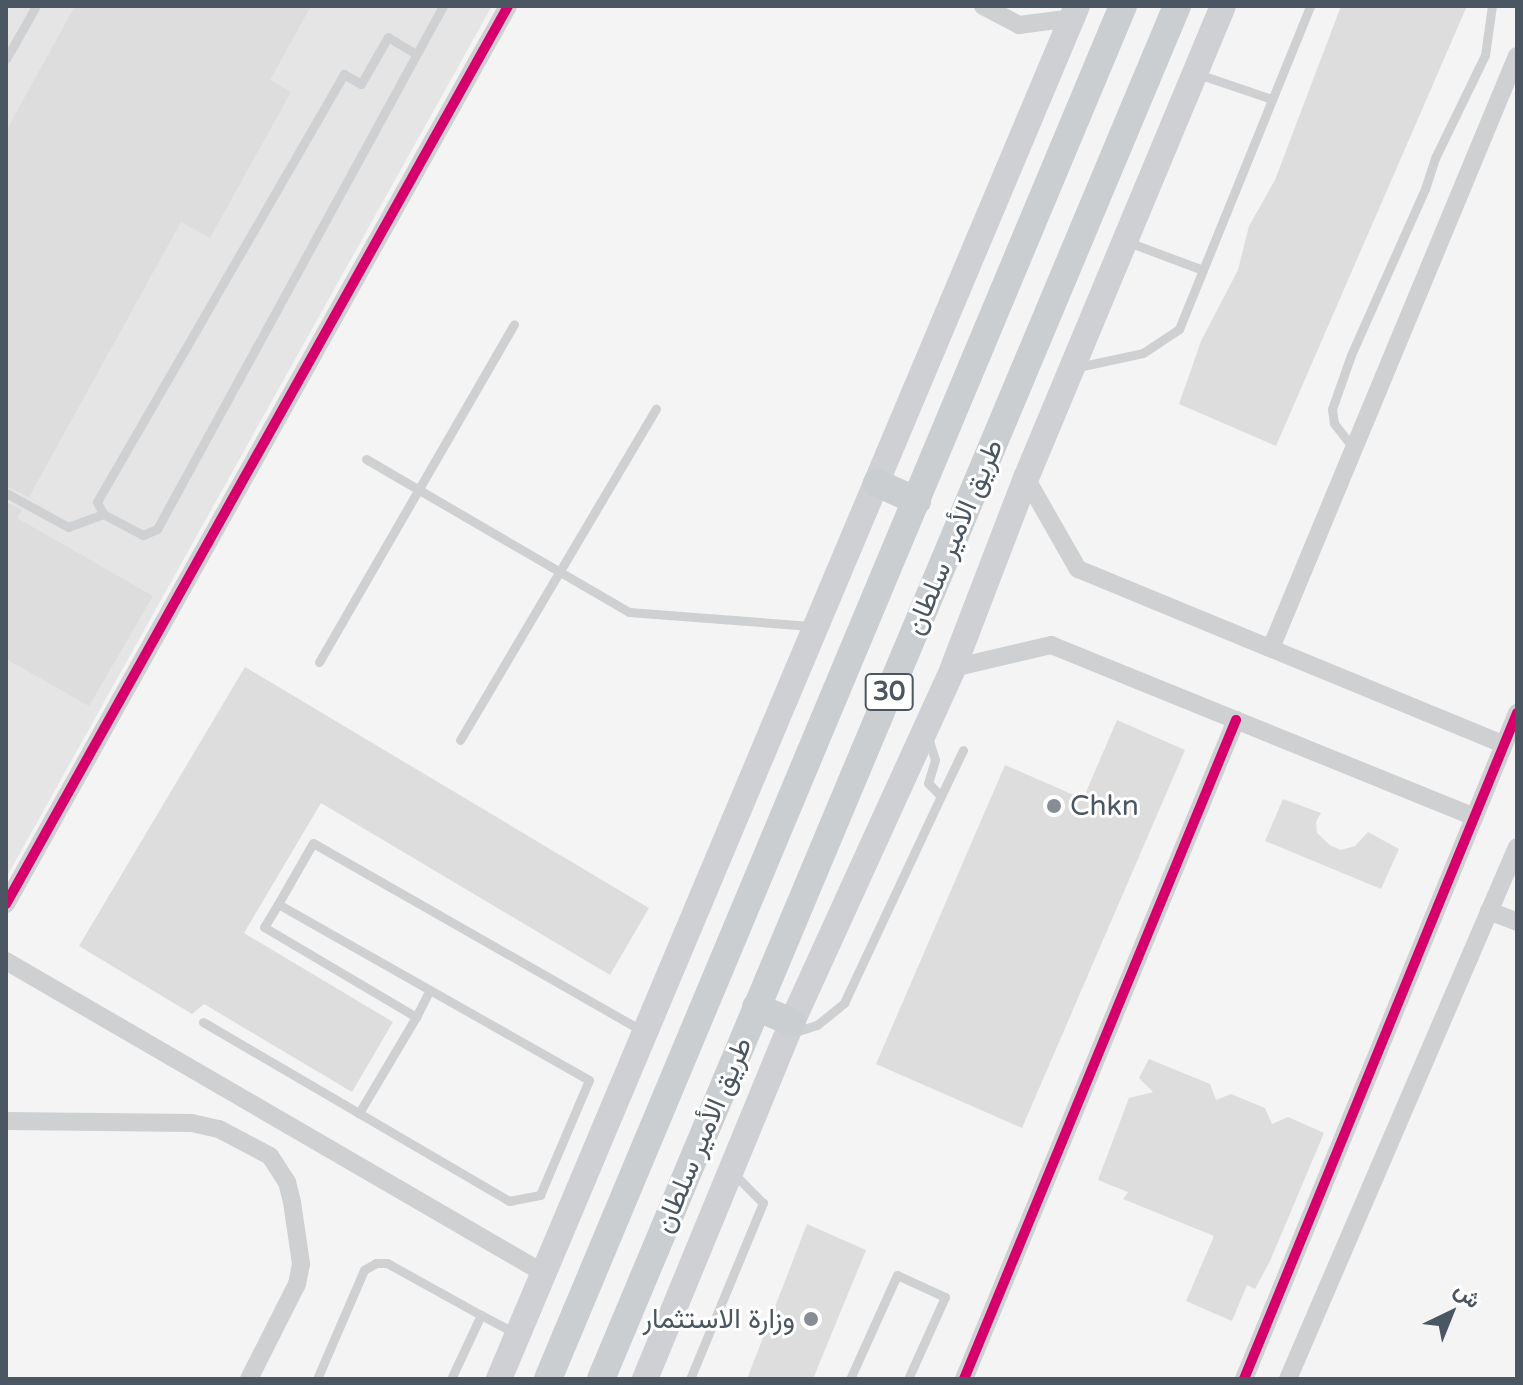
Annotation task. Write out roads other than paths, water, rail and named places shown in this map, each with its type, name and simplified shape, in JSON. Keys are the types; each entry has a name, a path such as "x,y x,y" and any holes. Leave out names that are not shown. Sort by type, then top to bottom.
{"main road":[{"name":"طريق الأمير سلطان","path":"548,1379 1123,6"},
{"name":"طريق الأمير سلطان","path":"601,1379 1177,6"},
{"path":"645,1379 790,1028 953,668 1026,478 1223,6"},
{"path":"499,1379 877,483 1069,10"},
{"path":"877,483 917,501"},
{"path":"756,1007 790,1028"}],"street":[{"path":"6,904 508,6"},
{"path":"983,6 1019,25 1069,10"},
{"path":"1271,648 1517,56"},
{"path":"1026,478 1078,569 1503,744"},
{"path":"953,668 1051,645 1473,816"},
{"path":"1244,1379 1517,713"},
{"path":"964,1379 1236,720"},
{"path":"1288,1379 1517,847"},
{"path":"1489,911 1517,922"},
{"path":"6,961 545,1274"},
{"path":"6,1121 192,1123 219,1129 270,1156 287,1182 301,1264 297,1284 249,1379"}],"lane":[{"path":"6,59 36,6"},
{"path":"416,54 388,37 361,84 344,74 97,502 103,514 143,535 157,529 443,6"},
{"path":"1071,368 1143,353 1179,329 1310,6"},
{"path":"1354,449 1334,423 1332,409 1351,355 1435,158 1485,55 1492,6"},
{"path":"1195,73 1272,99"},
{"path":"1125,240 1203,270"},
{"path":"319,662 514,324"},
{"path":"460,740 656,409"},
{"path":"366,459 629,612 817,626"},
{"path":"6,493 68,527 103,514"},
{"path":"925,729 935,760 928,783 941,796"},
{"path":"790,1028 817,1025 844,1003 963,750"},
{"path":"416,1017 264,927 313,843 646,1033"},
{"path":"203,1022 509,1201 540,1195 589,1080 278,904"},
{"path":"359,1113 430,990"},
{"path":"690,1379 763,1203 731,1171"},
{"path":"317,1379 364,1270 376,1263 387,1263 518,1334"},
{"path":"850,1379 897,1275 945,1297 908,1379"},
{"path":"451,1379 481,1315"}],"place":[{"name":"Chkn","path":"1054,806"},
{"name":"وزارة الاستثمار","path":"811,1319"}]}
